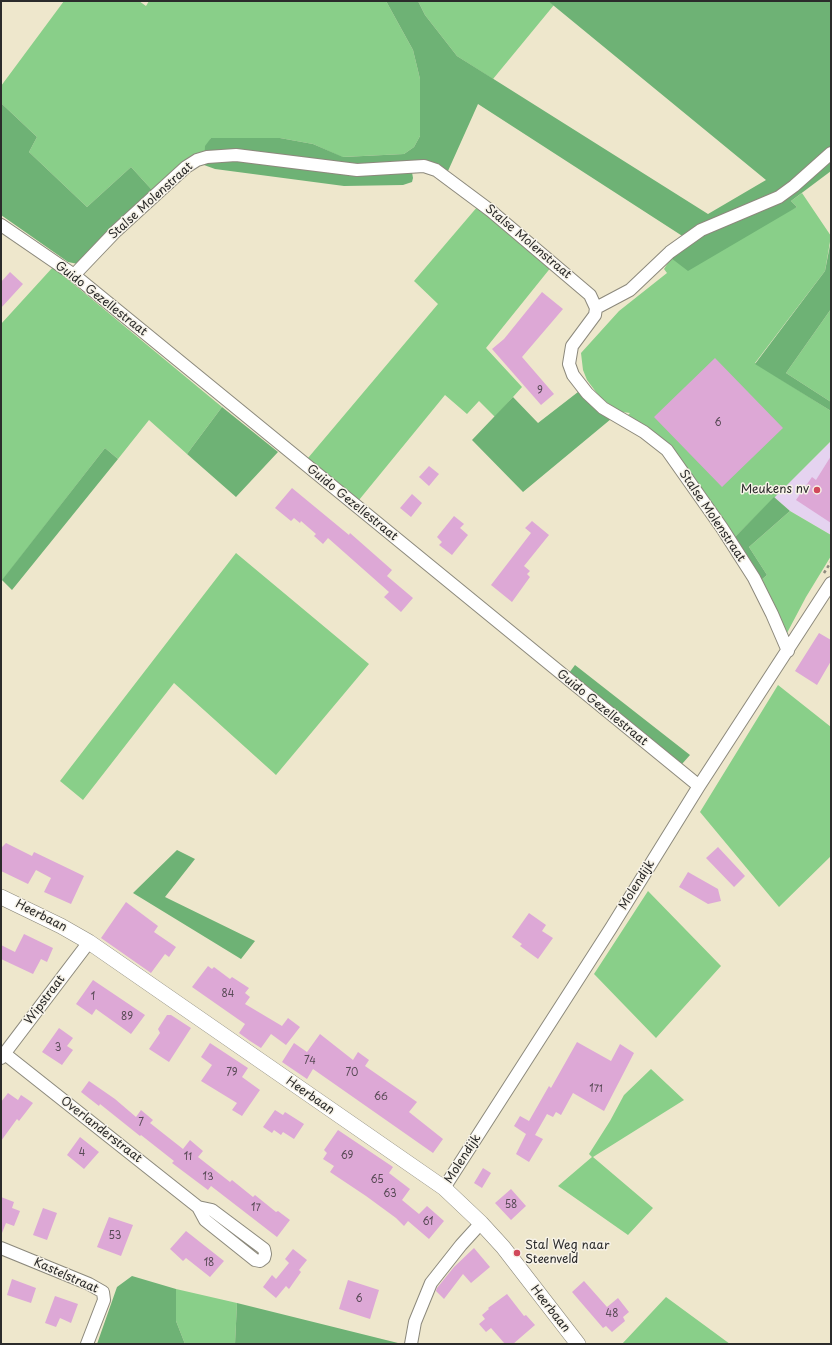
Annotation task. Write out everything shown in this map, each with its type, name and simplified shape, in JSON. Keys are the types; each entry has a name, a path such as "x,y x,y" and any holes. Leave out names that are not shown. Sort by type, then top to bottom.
{"street":[{"path":"596,308 630,290 670,252 701,230 779,197 794,186 831,153"},
{"name":"Stalse Molenstraat","path":"74,275 116,231 186,168 198,160 219,155 236,155 357,170 424,166 436,170 491,211 590,295 596,308 595,316 572,346 569,364 573,375 586,393 603,408 644,432 667,450 722,528 754,578 788,651"},
{"name":"Guido Gezellestraat","path":"1,225 74,275 699,786"},
{"name":"Molendijk","path":"444,1188 611,928 699,786 831,583"},
{"name":"Heerbaan","path":"1,896 61,926 89,942 444,1188 481,1223 503,1247 578,1344"},
{"name":"Wipstraat","path":"3,1056 89,942"},
{"name":"Overlanderstraat","path":"3,1056 198,1207 205,1220 255,1260 260,1261 264,1258 264,1250 212,1210 198,1207"},
{"path":"411,1344 415,1322 430,1283 481,1223"},
{"name":"Kastelstraat","path":"1,1248 89,1284 103,1292 104,1300 87,1344"}],"shaded area":[{"path":"831,441 831,535 790,511 774,497"}],"green space":[{"path":"64,1 139,1 146,6 149,1 386,1 413,50 420,79 420,136 414,147 404,154 342,157 313,144 280,138 211,138 205,152 152,190 131,167 87,207 29,152 37,137 1,103 1,86"},
{"path":"386,1 418,1 425,15 457,56 708,214 766,180 548,1 831,1 831,171 791,201 797,207 688,271 671,258 687,239 478,104 448,171 429,161 410,161 413,178 412,182 403,185 344,186 215,169 204,165 205,146 211,138 280,138 313,144 343,157 404,154 414,147 420,136 420,79 413,50"},
{"path":"418,1 548,1 554,5 493,79 457,56 425,15"},
{"path":"1,103 37,137 29,152 87,207 131,167 152,190 78,264 68,262 1,215"},
{"path":"802,193 831,236 825,271 755,363 831,411 831,441 734,538 680,461 626,417 630,413 615,409 599,396 587,380 583,370 581,353 619,311 667,273 664,269 671,258 797,207 791,201"},
{"path":"478,206 552,266 486,348 522,387 495,417 479,401 467,414 445,395 359,500 308,458 438,304 414,281"},
{"path":"831,240 831,309 786,373 831,402 831,411 755,364 825,271"},
{"path":"53,267 222,407 187,454 149,420 118,459 105,448 1,582 1,324"},
{"path":"831,309 831,402 786,373"},
{"path":"578,392 591,405 611,419 523,492 472,440 513,397 538,423"},
{"path":"222,407 278,452 236,497 187,454"},
{"path":"105,448 118,459 12,590 2,580"},
{"path":"774,497 790,511 749,547 767,575 760,581 734,538"},
{"path":"790,511 831,535 831,556 806,597 787,633 782,630 760,581 767,575 749,547"},
{"path":"236,553 369,664 276,775 174,683 83,800 60,781"},
{"path":"575,665 690,755 682,764 569,673"},
{"path":"778,685 831,727 831,856 779,907 700,812"},
{"path":"177,850 195,859 165,897 255,941 241,959 133,893"},
{"path":"648,891 721,966 656,1038 594,974"},
{"path":"651,1069 684,1100 593,1157 653,1208 628,1235 558,1186 592,1157 589,1154 610,1121 624,1095"},
{"path":"132,1276 176,1289 176,1321 185,1344 97,1344 117,1287"},
{"path":"176,1289 237,1303 235,1344 185,1344 176,1321"},
{"path":"666,1297 730,1344 622,1344"},
{"path":"237,1303 398,1343 398,1344 235,1344"}],"building":[{"path":"10,272 23,284 1,308 1,282"},
{"path":"542,292 563,309 522,357 554,394 541,405 492,349 504,339"},
{"path":"715,358 783,428 722,487 654,417"},
{"name":"Meukens nv","path":"831,456 831,523 796,500 812,477 816,480"},
{"path":"429,466 439,474 429,486 419,477"},
{"path":"292,488 349,535 350,533 392,570 387,576 413,598 401,612 384,597 389,592 328,538 323,544 314,536 316,534 301,521 300,523 294,518 291,521 275,508"},
{"path":"412,494 422,503 411,517 400,508"},
{"path":"454,516 464,524 460,528 468,535 452,555 439,545 442,542 437,537"},
{"path":"532,521 549,535 524,566 530,571 527,574 530,577 512,602 491,585 531,533 525,528"},
{"path":"819,633 831,640 831,661 817,685 795,671"},
{"path":"6,843 32,856 34,852 84,876 71,904 44,892 51,878 36,870 28,884 1,871 1,848"},
{"path":"718,847 745,876 734,887 706,858"},
{"path":"688,872 718,889 721,901 708,904 679,887"},
{"path":"126,902 158,926 154,932 176,947 169,957 165,954 151,973 101,938"},
{"path":"529,913 546,925 542,931 553,938 538,959 520,946 522,944 512,937"},
{"path":"24,934 53,948 47,962 41,959 33,974 1,959 1,945 15,952"},
{"path":"208,966 212,969 214,967 230,979 232,977 249,988 245,993 250,997 245,1004 282,1026 288,1018 300,1027 286,1045 271,1034 261,1048 239,1033 245,1024 192,987"},
{"path":"93,980 145,1015 131,1034 96,1009 92,1015 76,1004"},
{"path":"167,1015 171,1015 191,1028 169,1062 149,1049 160,1033 158,1029"},
{"path":"59,1028 73,1038 67,1046 73,1050 62,1065 42,1052"},
{"path":"320,1034 353,1060 358,1052 369,1060 365,1066 417,1102 409,1112 443,1139 433,1153 313,1069 307,1079 282,1062 294,1043 307,1052"},
{"path":"577,1042 611,1061 620,1044 634,1053 604,1111 573,1093 561,1115 556,1112 553,1117 547,1114 535,1135 543,1139 529,1162 516,1154 526,1134 514,1126 520,1116 529,1121 549,1086 551,1088"},
{"path":"210,1043 248,1068 242,1077 260,1090 242,1116 232,1110 237,1103 201,1081 212,1065 201,1057"},
{"path":"89,1081 115,1099 136,1117 141,1110 153,1120 150,1123 183,1149 190,1140 203,1151 198,1157 230,1182 232,1180 253,1197 255,1195 276,1212 278,1211 290,1220 277,1237 211,1186 208,1190 172,1163 174,1161 141,1135 140,1136 100,1104 99,1106 81,1092"},
{"path":"8,1093 18,1100 21,1095 33,1103 19,1121 17,1119 1,1141 1,1102"},
{"path":"275,1110 283,1115 285,1112 304,1124 294,1139 283,1132 281,1135 274,1130 272,1133 263,1127"},
{"path":"338,1130 393,1167 389,1173 410,1189 402,1200 419,1214 427,1206 444,1221 429,1239 408,1221 404,1226 396,1218 366,1196 330,1172 334,1166 323,1159 327,1153 324,1150"},
{"path":"80,1137 99,1152 84,1169 67,1155"},
{"path":"483,1168 491,1173 482,1188 474,1183"},
{"path":"511,1189 526,1206 511,1220 495,1203"},
{"path":"1,1197 14,1202 12,1208 20,1211 14,1226 6,1223 2,1233"},
{"path":"43,1208 57,1213 47,1240 33,1235"},
{"path":"109,1217 133,1225 121,1256 97,1247"},
{"path":"186,1231 224,1261 210,1277 186,1258 183,1261 170,1249"},
{"path":"474,1248 490,1267 471,1283 463,1274 444,1299 436,1291 437,1288 454,1267"},
{"path":"293,1249 307,1260 299,1270 301,1272 289,1289 286,1286 276,1298 263,1287 272,1275 276,1279 289,1263 285,1259"},
{"path":"12,1279 36,1288 31,1303 7,1295"},
{"path":"348,1280 379,1290 370,1319 339,1309"},
{"path":"584,1281 607,1307 618,1298 629,1312 623,1317 625,1321 612,1332 606,1326 603,1328 572,1292"},
{"path":"507,1294 524,1316 526,1315 535,1325 513,1344 505,1344 491,1328 486,1332 479,1324 485,1319 482,1315 489,1309 488,1308"},
{"path":"55,1296 78,1304 71,1323 60,1318 56,1327 45,1323"}],"place":[{"name":"Meukens nv","path":"817,490"},
{"name":"Stal Weg naar Steenveld","path":"517,1253"}]}
